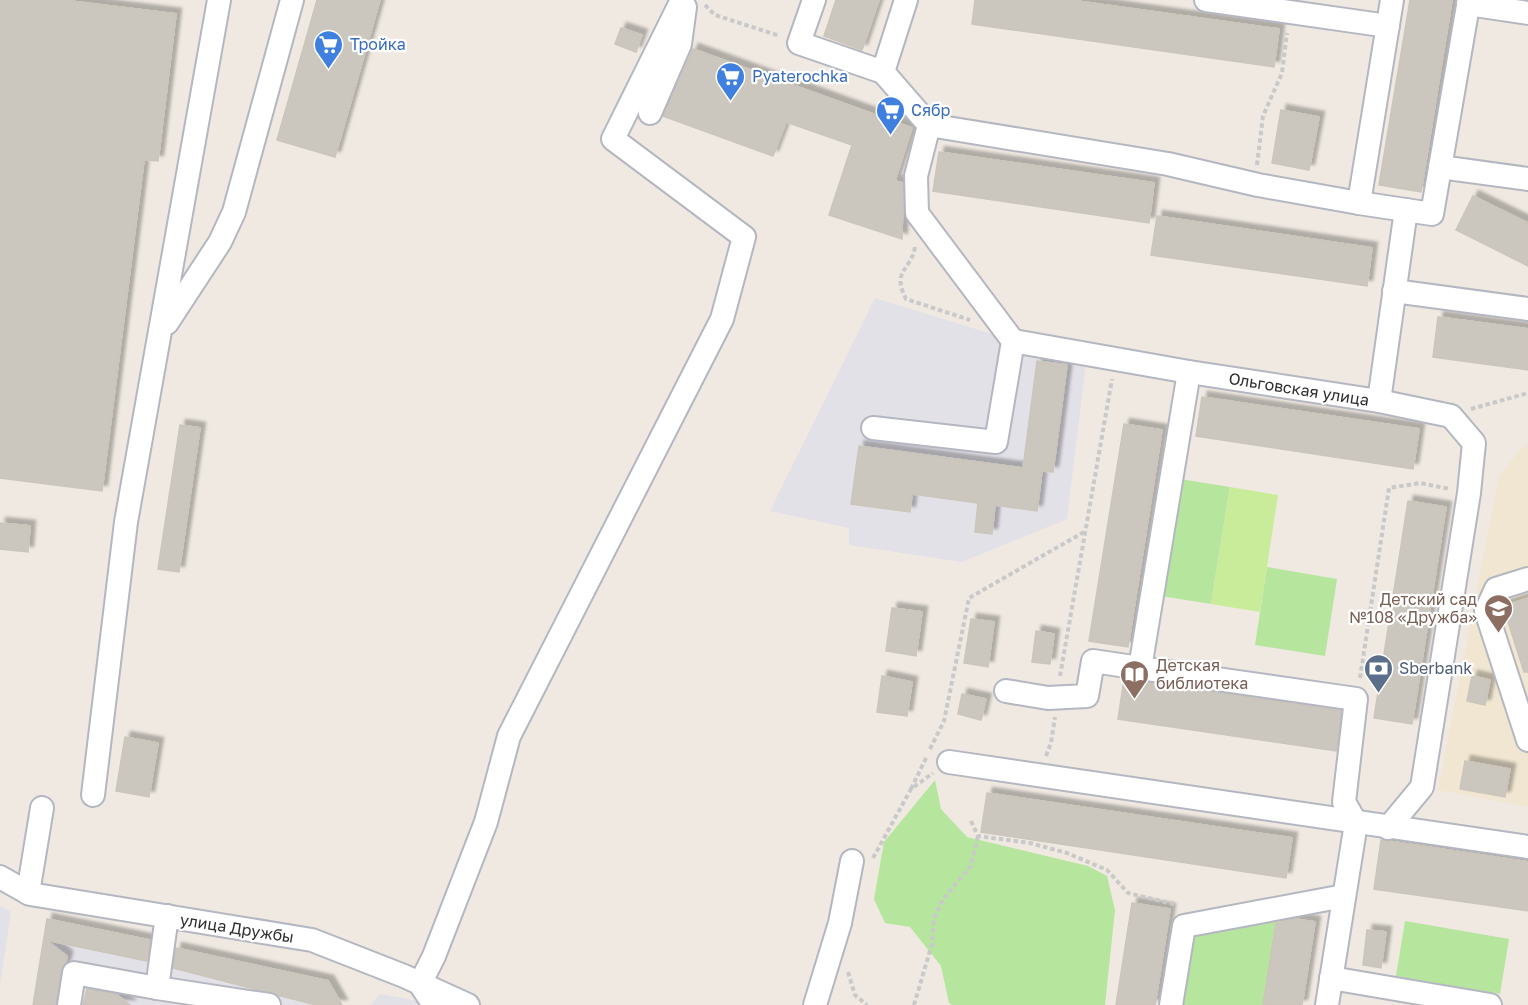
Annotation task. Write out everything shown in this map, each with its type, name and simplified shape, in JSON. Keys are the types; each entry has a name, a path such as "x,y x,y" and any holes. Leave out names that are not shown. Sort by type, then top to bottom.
{"street":[{"path":"93,795 126,522 219,0"},
{"path":"160,332 220,242 234,212 292,0"},
{"path":"650,113 680,44 684,0"},
{"path":"434,1005 420,984 434,956 486,822 509,736 722,319 744,237 613,139 684,0"},
{"path":"814,0 800,43 883,72 929,125 1168,164 1258,185 1432,214 1468,2 1528,13"},
{"path":"883,72 906,0"},
{"path":"1206,0 1388,26"},
{"path":"1359,203 1392,0"},
{"path":"873,428 996,442 1013,341 917,213 916,176 929,125"},
{"path":"1440,167 1528,179"},
{"name":"Ольговская улица","path":"1013,341 1189,372 1379,401 1406,210"},
{"path":"1394,291 1528,309"},
{"path":"1140,668 1189,372"},
{"path":"1379,401 1451,416 1474,443 1422,787 1388,828"},
{"path":"1528,579 1496,589 1486,611 1528,740"},
{"path":"1006,691 1057,697 1087,696 1093,661 1356,699 1344,802 1356,823 1327,1005"},
{"path":"949,762 1528,847"},
{"path":"28,893 42,808"},
{"path":"815,1005 862,861"},
{"name":"улица Дружбы","path":"0,877 28,893 312,940 468,1005"},
{"path":"1171,1005 1184,926 1344,896"},
{"path":"157,988 167,916"},
{"path":"69,1005 74,973 268,1005"},
{"path":"1332,978 1491,1005"}],"path":[{"path":"700,0 715,15 800,43"},
{"path":"1258,185 1256,169 1263,116 1282,73 1291,12"},
{"path":"917,213 914,253 901,273 900,286 906,299 972,320"},
{"path":"1038,774 1052,743 1057,697 1116,358"},
{"path":"1451,416 1528,393"},
{"path":"1356,699 1389,488 1420,483 1468,493"},
{"path":"862,861 911,789 944,721 969,598 1085,531"},
{"path":"911,789 949,762"},
{"path":"914,1005 932,944 934,917 944,898 971,866 978,836 971,821"},
{"path":"978,836 1030,843 1068,853 1107,870 1128,893 1178,905 1184,911 1184,926"},
{"path":"845,963 855,995 867,1005"}],"shaded area":[{"path":"875,298 1086,363 1067,519 962,562 849,545 849,528 770,511"},
{"name":"Детский сад №108 «Дружба»","path":"1525,444 1528,445 1528,807 1438,790 1499,476"},
{"path":"0,906 11,912 0,985"},
{"path":"47,919 328,981 338,998 334,1005 33,1005"},
{"path":"380,994 441,1005 371,1005"}],"green space":[{"path":"1180,479 1230,487 1211,604 1161,596"},
{"path":"1230,487 1278,495 1260,612 1211,604"},
{"path":"1267,567 1337,579 1325,656 1255,645"},
{"path":"935,780 941,809 967,837 1088,866 1107,876 1115,910 1105,1005 952,1005 949,1003 941,966 910,927 885,923 874,899 884,842"},
{"path":"1277,916 1263,1005 1181,1005 1192,932"},
{"path":"1405,921 1509,939 1500,994 1396,976"}],"building":[{"path":"0,0 62,0 176,14 158,161 144,160 102,491 0,478"},
{"name":"Тройка","path":"317,0 380,0 335,157 277,140"},
{"path":"836,0 879,0 862,50 824,36"},
{"path":"975,0 1070,0 1279,29 1274,67 972,24"},
{"path":"1410,0 1452,0 1421,192 1379,185"},
{"path":"621,28 642,35 636,52 615,44"},
{"path":"693,49 912,128 895,181 903,183 902,239 829,215 852,145 786,122 773,156 663,116"},
{"path":"1281,110 1319,117 1309,170 1272,163"},
{"path":"939,152 1154,183 1149,223 933,191"},
{"path":"1473,196 1528,223 1528,266 1456,230"},
{"path":"1157,216 1372,248 1367,286 1151,255"},
{"path":"1438,317 1528,329 1528,370 1433,357"},
{"path":"1037,361 1067,365 1053,472 1042,471 1037,511 995,505 992,534 975,532 978,503 912,494 910,512 851,504 859,446 1023,468"},
{"path":"1202,397 1419,429 1413,469 1196,436"},
{"path":"1124,424 1162,430 1128,647 1089,641"},
{"path":"180,425 200,428 179,572 158,569"},
{"path":"1408,501 1446,507 1412,724 1374,718"},
{"path":"0,523 30,526 28,552 0,549"},
{"path":"1528,598 1528,672 1524,672 1503,606"},
{"path":"892,608 922,612 916,656 886,651"},
{"path":"971,619 994,622 988,667 964,663"},
{"path":"1036,631 1054,634 1050,664 1032,662"},
{"path":"882,676 912,682 907,716 877,712"},
{"path":"1472,676 1490,680 1485,705 1467,701"},
{"path":"1124,679 1341,711 1336,751 1118,719"},
{"path":"962,694 986,699 981,720 958,714"},
{"path":"125,737 158,743 149,797 116,791"},
{"path":"1465,761 1510,769 1505,797 1460,789"},
{"path":"987,793 1292,838 1286,878 981,832"},
{"path":"1381,840 1528,862 1528,911 1374,889"},
{"path":"1132,903 1170,909 1155,1005 1116,1005"},
{"path":"47,919 150,940 147,961 46,940 67,956 66,963 61,971 56,1005 33,1005"},
{"path":"1295,919 1315,922 1302,1005 1263,1005 1276,923"},
{"path":"1367,930 1386,932 1381,968 1363,965"},
{"path":"176,948 328,981 342,1005 316,1005 173,968"},
{"path":"87,989 116,994 130,1005 83,1005"}],"place":[{"name":"Тройка","path":"329,70"},
{"name":"Pyaterochka","path":"731,102"},
{"name":"Сябр","path":"890,136"},
{"name":"Детский сад №108 «Дружба»","path":"1498,634"},
{"name":"Sberbank","path":"1378,694"},
{"name":"Детская библиотека","path":"1135,700"}]}
